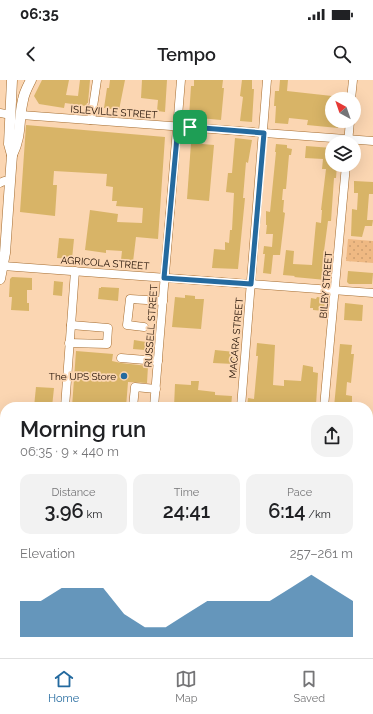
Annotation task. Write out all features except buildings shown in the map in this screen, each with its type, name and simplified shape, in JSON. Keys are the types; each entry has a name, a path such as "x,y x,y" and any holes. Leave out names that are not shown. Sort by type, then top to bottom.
{"main road":[{"path":"12,80 16,115"},
{"path":"0,279 5,182 12,155 9,144 16,115 31,80"}],"street":[{"path":"91,120 98,80"},
{"name":"RUSSELL STREET","path":"155,402 181,80"},
{"name":"MACARA STREET","path":"241,402 264,133 267,80"},
{"path":"352,92 353,80"},
{"name":"ISLEVILLE STREET","path":"0,113 325,139"},
{"name":"ISLEVILLE STREET","path":"361,141 373,141"},
{"name":"BILBY STREET","path":"325,402 336,290 345,172"},
{"name":"AGRICOLA STREET","path":"1,266 336,290 373,294"},
{"path":"65,402 75,271"},
{"path":"144,327 127,324 130,299 163,301"},
{"path":"70,343 107,344 108,328 71,326"},
{"path":"121,358 158,361"},
{"path":"134,402 135,387 156,389"}],"shaded area":[{"path":"348,239 373,241 373,263 346,261"}],"place":[{"name":"The UPS Store","path":"124,376"}],"route":[{"path":"178,126 190,127 264,133 251,284 164,278 178,126"}]}
